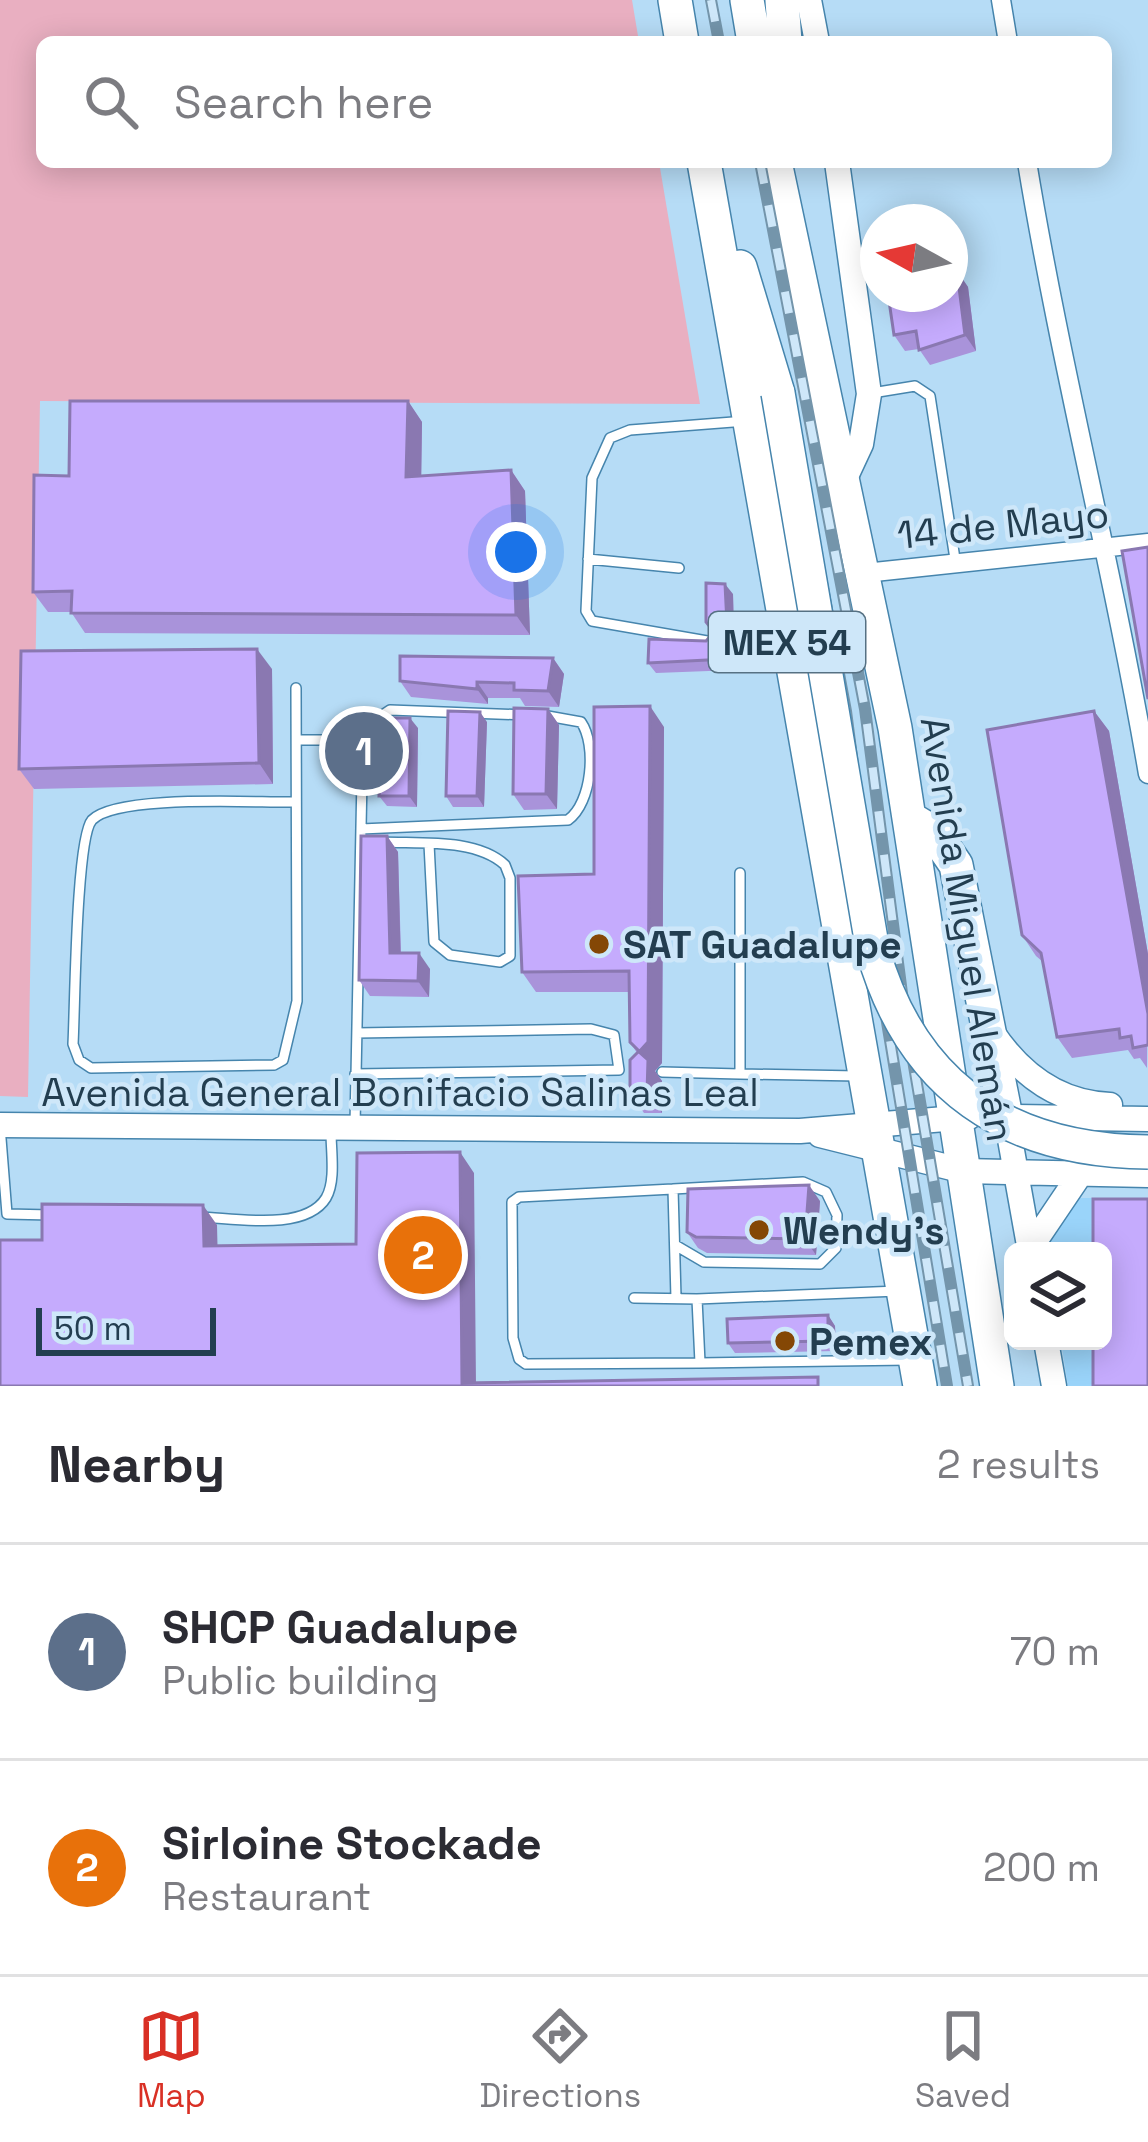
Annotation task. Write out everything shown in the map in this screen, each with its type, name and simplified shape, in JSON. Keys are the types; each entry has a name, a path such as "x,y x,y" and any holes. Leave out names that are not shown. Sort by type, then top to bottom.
{"highway":[{"path":"675,0 681,36"},
{"path":"747,0 753,36"},
{"path":"782,0 785,36"},
{"name":"MEX 54","path":"707,168 917,1373"},
{"path":"708,168 778,393 873,951 893,1009 921,1056 982,1109 1072,1147 1145,1167"},
{"name":"Avenida Miguel Alemán","path":"776,168 840,489 866,573 929,940 997,1386"},
{"path":"909,818 934,832 956,865 1006,1117"},
{"path":"839,942 856,971 889,980 911,972 929,940"}],"street":[{"path":"809,0 816,36"},
{"path":"1001,0 1007,36"},
{"path":"838,168 868,394 861,444 840,489"},
{"path":"1028,168 1100,548 1116,586 1148,774"},
{"name":"14 de Mayo","path":"866,573 955,559 1148,543"},
{"path":"991,1030 1017,1064 1059,1094 1087,1103 1148,1106"},
{"path":"1006,1117 1028,1242"},
{"name":"Avenida General Bonifacio Salinas Leal","path":"0,1126 873,1134 957,1118 1136,1119"},
{"path":"1136,1119 1113,1133 1113,1150 1145,1167"},
{"name":"Avenida General Bonifacio Salinas Leal","path":"873,1134 964,1171 1082,1173 1145,1167"},
{"path":"1035,1242 1082,1173"},
{"path":"1048,1350 1054,1386"}],"lane":[{"path":"868,394 915,386 930,396 955,559"},
{"path":"713,642 592,621 586,611 592,478 610,438 629,430 748,421"},
{"path":"588,559 679,568"},
{"path":"734,644 788,644"},
{"path":"296,688 297,1000 284,1060 274,1065 91,1068 79,1060 74,1043 80,896 86,831 93,819 125,806 296,802"},
{"path":"183,1217 300,1217 316,1208 330,1185 356,1074 362,740 370,722 390,710 565,716 581,722 588,733 586,799 568,820 361,829"},
{"path":"297,740 362,740"},
{"path":"361,842 429,844 494,855 505,865 513,939 510,956 500,962 450,956 434,942 429,844"},
{"path":"740,874 740,1075"},
{"path":"357,1033 591,1029 619,1040 619,1070"},
{"path":"356,1074 632,1070"},
{"path":"662,1072 863,1076"},
{"path":"0,1126 3,1214 65,1215"},
{"path":"674,1245 704,1262 820,1264 830,1258 838,1237 838,1215 820,1187 802,1182 519,1197 508,1214 514,1351 526,1364 700,1363 917,1373"},
{"path":"673,1189 676,1298"},
{"path":"634,1298 903,1291"},
{"path":"697,1299 700,1363"}],"shaded area":[{"path":"0,0 632,0 638,36 36,36 36,168 660,168 700,404 40,401 28,1097 0,1096"},
{"path":"1074,1198 1148,1198 1148,1386 1068,1386 1062,1350 1112,1350 1112,1242 1047,1242 1045,1231"}],"building":[{"path":"891,312 962,312 965,335 919,350 916,331 894,335"},
{"path":"70,401 408,401 406,477 511,470 516,615 71,613 72,591 33,592 34,475 69,476"},
{"path":"1148,547 1148,699 1122,551"},
{"path":"706,583 725,584 727,624 718,634 727,642 727,659 648,663 649,639 706,641 714,632 706,622"},
{"path":"257,649 259,763 19,769 21,651"},
{"path":"400,656 553,658 548,691 514,690 514,683 477,682 477,689 400,681"},
{"name":"SAT Guadalupe","path":"650,706 648,1042 639,1052 648,1060 647,1093 630,1093 630,1060 639,1051 630,1042 629,971 522,972 518,876 594,874 594,707"},
{"path":"514,708 548,709 546,794 513,794"},
{"path":"448,711 480,712 477,796 446,796"},
{"path":"1094,711 1148,1014 1148,1045 1133,1048 1131,1036 1120,1038 1119,1029 1057,1037 1041,953 1022,935 987,730"},
{"path":"381,718 410,718 409,796 379,796"},
{"path":"361,836 387,836 390,953 419,953 418,981 359,980"},
{"path":"460,1152 462,1383 818,1377 818,1386 0,1386 0,1240 42,1240 42,1204 203,1205 204,1246 356,1244 357,1153"},
{"path":"809,1185 805,1239 696,1237 687,1232 688,1189"},
{"path":"1093,1199 1148,1199 1148,1386 1093,1386 1093,1350 1112,1350 1112,1242 1093,1242"},
{"path":"828,1315 828,1341 728,1343 727,1319"}],"railway":[{"path":"711,0 718,36"},
{"path":"761,168 865,709 903,1001 968,1386"},
{"path":"794,433 846,711 884,1004 947,1386"}],"place":[{"name":"SHCP Guadalupe","path":"364,751"},
{"name":"SAT Guadalupe","path":"599,944"},
{"name":"Wendy's","path":"759,1230"},
{"name":"Sirloine Stockade","path":"423,1255"},
{"name":"Pemex","path":"785,1341"}]}
